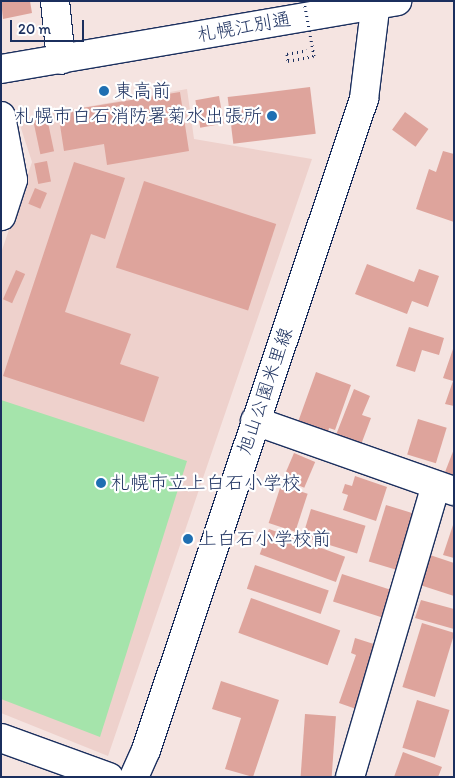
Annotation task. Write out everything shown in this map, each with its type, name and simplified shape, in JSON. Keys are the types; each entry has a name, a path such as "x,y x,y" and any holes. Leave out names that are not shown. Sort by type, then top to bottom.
{"main road":[{"path":"55,1 61,60"},
{"name":"札幌江別通","path":"1,69 61,60 383,2"},
{"name":"旭山公園米里線","path":"134,777 146,750 254,421 364,99 383,2"},
{"path":"1,116 13,180 1,216"},
{"path":"254,421 445,488 350,777"},
{"path":"1,738 109,777"}],"path":[{"path":"304,1 314,56 288,60 287,54 307,50"}],"shaded area":[{"name":"札幌市立上白石小学校","path":"187,89 194,139 312,159 108,756 1,713 1,253 32,162 18,119"}],"green space":[{"path":"1,400 187,461 100,737 1,699"}],"building":[{"path":"1,1 30,1 32,13 3,19"},
{"name":"札幌市白石消防署菊水出張所","path":"310,87 316,134 233,144 228,97"},
{"path":"180,92 189,151 107,165 104,144 64,151 58,112"},
{"path":"219,96 224,124 200,128 195,100"},
{"path":"405,112 428,129 416,147 392,130"},
{"path":"47,118 54,151 40,154 33,121"},
{"path":"443,151 454,154 454,222 416,209 429,169 436,172"},
{"path":"47,161 51,182 38,184 34,163"},
{"path":"74,162 125,178 105,239 91,234 65,312 131,334 120,364 159,377 144,422 3,376"},
{"path":"144,181 276,224 248,310 116,268"},
{"path":"35,188 47,193 40,209 28,204"},
{"path":"367,264 414,282 419,269 439,276 428,307 412,301 407,314 355,294"},
{"path":"16,270 25,274 12,303 3,299"},
{"path":"409,327 444,338 439,355 422,350 415,372 396,366"},
{"path":"453,349 454,406 445,404 453,381 443,378"},
{"path":"316,372 351,385 335,430 329,428 328,433 298,422"},
{"path":"354,389 370,396 362,415 371,418 359,450 334,440"},
{"path":"418,419 447,428 436,463 407,454"},
{"path":"454,449 454,475 445,472"},
{"path":"294,453 315,462 304,488 283,479"},
{"path":"355,476 387,487 376,521 343,510 348,495 342,493 345,484 352,486"},
{"path":"281,485 308,494 295,532 269,523"},
{"path":"386,505 419,515 401,571 369,561"},
{"path":"311,509 366,526 357,553 303,537"},
{"path":"454,522 454,558 443,555"},
{"path":"269,529 345,557 336,582 260,554"},
{"path":"430,555 454,563 454,596 420,585"},
{"path":"255,565 329,590 321,614 247,589"},
{"path":"342,574 391,590 382,617 333,602"},
{"path":"251,598 340,630 328,665 238,633"},
{"path":"421,600 454,609 454,629 415,618"},
{"path":"422,623 454,633 435,697 402,687"},
{"path":"355,638 380,646 359,710 339,703 356,655 351,653"},
{"path":"221,681 279,700 253,777 225,769 241,718 212,709"},
{"path":"417,700 450,710 435,758 402,748"},
{"path":"305,714 336,716 332,777 301,777"},
{"path":"403,752 442,767 438,777 394,777"}],"place":[{"name":"東高前","path":"104,91"},
{"name":"札幌市白石消防署菊水出張所","path":"272,116"},
{"name":"札幌市立上白石小学校","path":"101,483"},
{"name":"上白石小学校前","path":"188,539"}]}
